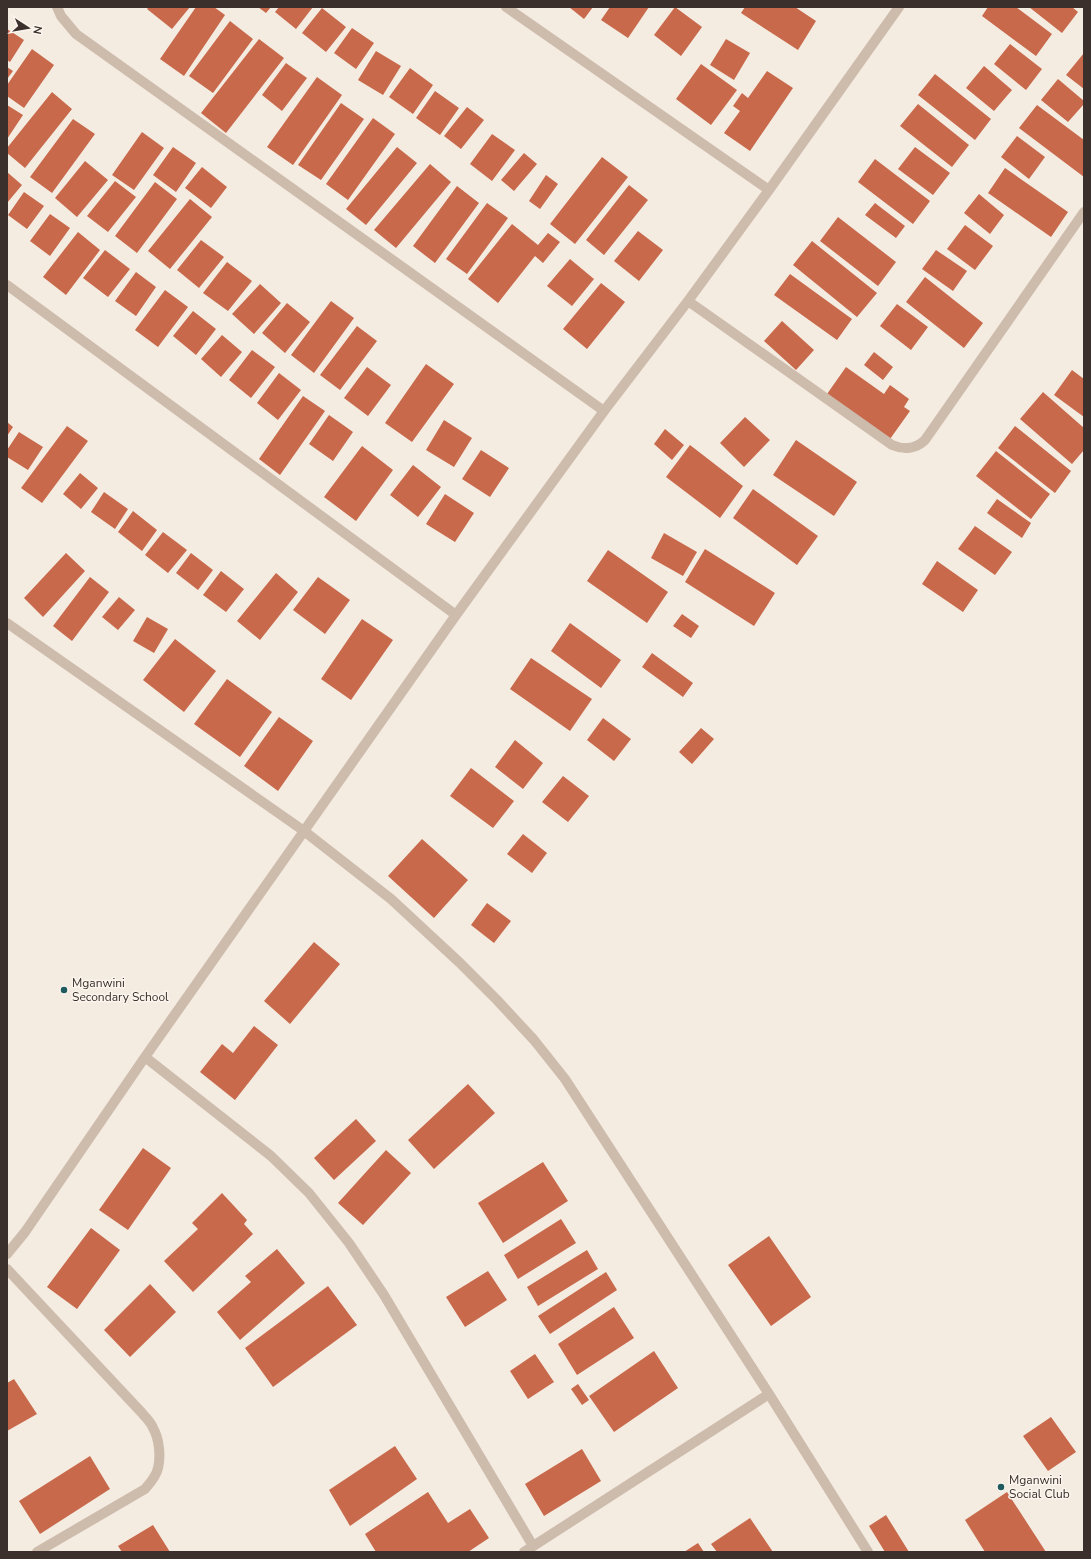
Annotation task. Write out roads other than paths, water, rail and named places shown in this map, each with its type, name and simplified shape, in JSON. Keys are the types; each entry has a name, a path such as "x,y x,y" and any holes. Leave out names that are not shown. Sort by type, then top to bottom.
{"street":[{"path":"57,7 61,16 76,34 604,411"},
{"path":"506,7 769,190"},
{"path":"7,1254 25,1232 145,1057 456,615 604,411 688,301 769,190 899,7"},
{"path":"688,301 892,445 898,448 910,448 925,440 1084,212"},
{"path":"7,286 456,615"},
{"path":"7,623 304,831 390,899 460,963 534,1040 565,1079 770,1394 868,1552"},
{"path":"145,1057 271,1156 309,1193 349,1243 384,1295 533,1546"},
{"path":"7,1269 142,1412 153,1428 158,1443 158,1469 154,1479 145,1489 37,1552"},
{"path":"524,1552 770,1394"}],"place":[{"name":"Mganwini Secondary School","path":"64,990"},
{"name":"Mganwini Social Club","path":"1001,1487"}]}
